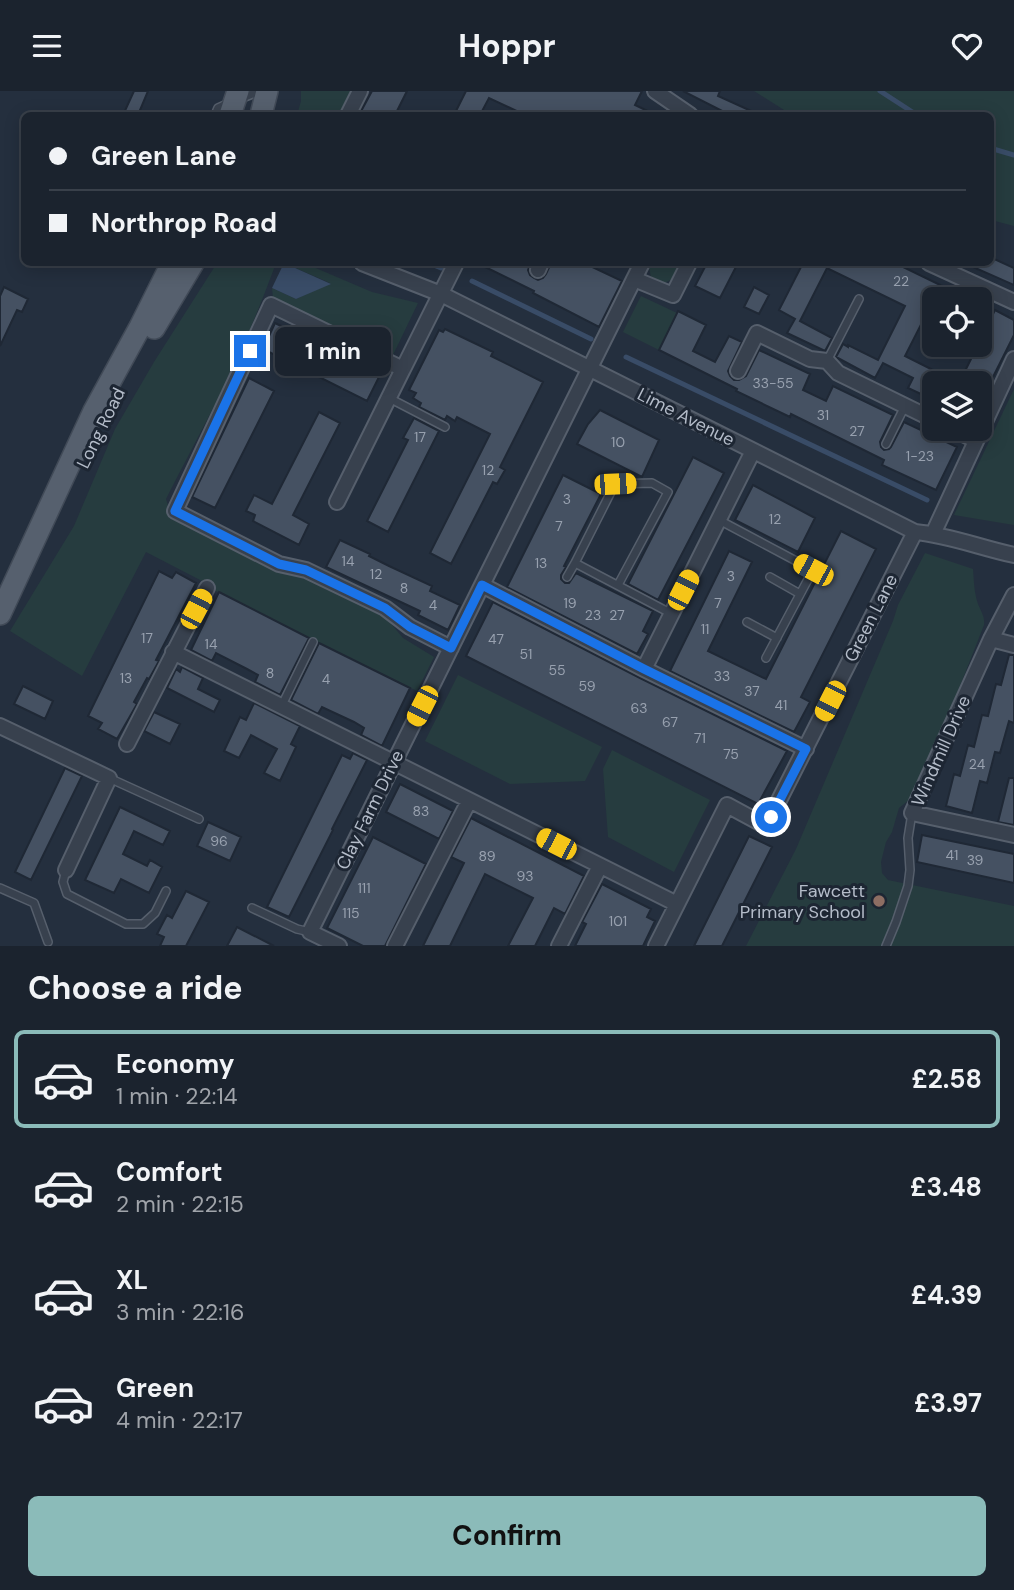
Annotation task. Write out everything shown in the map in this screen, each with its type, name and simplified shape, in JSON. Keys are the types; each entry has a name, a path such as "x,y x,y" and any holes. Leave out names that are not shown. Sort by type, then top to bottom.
{"main road":[{"path":"262,112 267,91"},
{"name":"Long Road","path":"3,604 94,411 170,266"},
{"name":"Long Road","path":"3,604 80,470 139,353 191,266"}],"street":[{"path":"350,112 360,91"},
{"path":"655,91 686,112"},
{"name":"Lime Avenue","path":"370,266 441,294 915,532 933,534 1014,555"},
{"path":"337,502 455,266"},
{"name":"Clay Farm Drive","path":"310,932 640,266"},
{"path":"634,279 673,295 688,266"},
{"path":"936,266 1014,302"},
{"path":"403,369 271,305 175,511 279,564 306,570 385,608 410,627 451,648"},
{"path":"738,371 757,333 810,359 827,361 838,373 922,414"},
{"path":"992,405 1014,359"},
{"path":"933,534 975,441"},
{"path":"644,669 753,451"},
{"name":"Green Lane","path":"677,904 727,805 766,826 915,532"},
{"path":"482,585 806,749"},
{"path":"127,744 207,587"},
{"name":"Windmill Drive","path":"1014,594 912,813 1014,835"},
{"path":"991,639 1014,645"},
{"path":"173,652 677,904 656,946"},
{"path":"0,726 109,778 66,870"},
{"path":"395,946 469,801"},
{"path":"559,946 600,866"},
{"path":"310,932 339,946"}],"lane":[{"path":"216,112 218,108 260,91"},
{"path":"827,361 859,299"},
{"path":"389,398 445,427"},
{"path":"886,444 905,406"},
{"path":"567,577 615,484 652,482 668,492 618,585"},
{"path":"719,520 813,570 766,658"},
{"path":"575,563 671,614"},
{"path":"770,577 800,594"},
{"path":"747,622 777,638"},
{"path":"282,705 313,642"},
{"path":"109,778 199,818"},
{"path":"886,946 908,886 908,838 912,813"},
{"path":"66,870 63,882 67,894 126,924 143,924 155,913 166,891"},
{"path":"0,888 34,904 48,942"},
{"path":"252,908 296,929 310,932"}],"green space":[{"path":"301,91 351,91 340,112 298,112"},
{"path":"754,91 1014,91 1014,226 994,221 994,112 787,112"},
{"path":"215,266 275,266 236,362 166,499 169,509 176,520 285,574 302,574 382,613 403,638 434,657 417,691 212,589 146,552 82,676 10,631 74,526 115,429"},
{"path":"291,266 311,266 372,292 418,303 393,355 273,298 272,288 296,299 330,283"},
{"path":"649,266 680,266 673,279 664,283 651,278"},
{"path":"641,296 677,313 659,350 623,332"},
{"path":"1014,389 1014,525 954,515 989,441 992,441 992,435"},
{"path":"925,553 973,569 984,625 915,795 899,808 886,842 881,862 882,873 888,880 1014,906 1014,946 746,946 796,849 898,605"},
{"path":"458,675 602,747 585,781 510,784 425,741"},
{"path":"612,750 710,800 674,872 608,837 603,769"}],"water":[{"path":"283,266 291,266 331,284 296,299 272,288"}],"building":[{"path":"134,91 148,91 139,112 124,112"},
{"path":"372,91 407,91 396,112 361,112"},
{"path":"466,91 642,91 635,105 650,112 519,112 489,98 482,112 456,112"},
{"path":"683,91 720,91 718,96 753,112 724,112"},
{"path":"994,259 1014,268 1014,285 971,266 994,266"},
{"path":"483,266 530,266 530,275 538,280 543,278 550,266 590,266 622,281 599,327 533,293 534,291"},
{"path":"705,266 736,266 720,298 695,286"},
{"path":"801,266 901,266 944,287 922,287 922,323 905,356 935,371 922,371 922,395 908,388 913,378 883,363 875,378 836,357 843,344 878,360 905,306 827,268 800,321 832,338 825,351 787,333 795,319 779,310"},
{"path":"4,287 28,299 22,312 17,310 0,346 0,296"},
{"path":"754,287 769,295 759,314 744,307"},
{"path":"995,310 1014,320 1014,335 992,379 992,371 965,371 972,357 992,357 992,316"},
{"path":"678,311 706,325 693,351 715,362 729,336 742,342 728,371 734,380 746,376 759,350 810,374 803,390 826,401 833,386 893,415 880,442 884,450 891,447 904,422 922,430 922,441 944,441 957,447 936,490 882,465 884,460 791,414 790,417 736,391 737,389 659,350"},
{"path":"275,323 380,375 367,401 263,349"},
{"path":"445,329 493,352 491,356 543,382 500,467 505,470 497,484 493,482 451,564 430,553 490,434 457,417 455,421 447,416 445,420 419,407 421,403 413,398 416,393 409,390 439,330 443,332"},
{"path":"249,378 274,391 215,508 192,497"},
{"path":"600,410 659,440 642,477 577,444"},
{"path":"319,412 340,423 293,515 309,524 299,545 253,521 255,515 246,511 254,495 272,504"},
{"path":"414,418 439,431 388,532 367,521 408,440 403,438"},
{"path":"693,457 724,473 658,600 628,584"},
{"path":"563,475 601,494 564,566 566,567 561,579 569,583 576,573 653,611 643,631 648,634 637,654 507,587"},
{"path":"753,485 815,518 798,552 735,520"},
{"path":"841,531 876,549 801,697 810,702 794,732 670,671 729,551 752,562 708,651 766,679"},
{"path":"340,540 432,586 430,591 460,605 448,630 418,615 420,611 326,567"},
{"path":"159,571 172,578 176,572 196,583 156,660 159,661 134,702 137,704 117,739 98,729 102,723 88,716"},
{"path":"219,592 309,638 280,695 255,682 258,675 216,653 212,661 191,650"},
{"path":"493,602 787,751 758,804 466,656"},
{"path":"319,643 410,688 382,746 361,735 364,728 354,722 322,707 318,714 291,700"},
{"path":"1009,655 1014,655 1014,723 1009,721 1000,753 995,752 987,783 980,781 972,813 946,806 954,774 960,776 968,745 974,747 982,715 988,716 996,684 1001,685"},
{"path":"182,667 203,678 198,689 220,700 214,712 167,688 176,669 180,672"},
{"path":"23,686 53,701 45,719 14,704"},
{"path":"254,703 300,726 291,744 296,747 280,781 264,773 277,749 251,735 239,758 224,751 240,717 246,720"},
{"path":"154,712 180,724 170,744 144,731"},
{"path":"353,753 367,760 289,917 267,907 342,755 350,759"},
{"path":"65,768 82,776 31,880 15,872"},
{"path":"1009,778 1014,778 1014,825 998,822"},
{"path":"400,784 453,811 439,839 386,812"},
{"path":"120,807 170,831 163,845 134,831 123,854 147,866 150,860 162,867 149,893 121,879 114,893 85,880"},
{"path":"471,818 584,876 565,914 554,908 535,946 508,946 533,898 485,874 450,946 423,946 464,863 451,857"},
{"path":"208,822 241,837 230,861 197,846"},
{"path":"922,835 1014,854 1014,883 917,862"},
{"path":"749,836 772,847 722,946 694,946"},
{"path":"373,837 426,864 385,946 363,946 327,928"},
{"path":"602,884 651,909 647,917 655,921 643,946 575,946 586,924 582,922"},
{"path":"186,891 209,902 186,946 160,946 164,937 157,934 167,915 172,918"},
{"path":"237,927 274,946 227,946"}],"waterway":[{"path":"880,91 912,112"},
{"path":"994,149 1014,155"},
{"path":"436,266 441,268"},
{"path":"472,281 591,339"},
{"path":"626,357 927,500"}],"place":[{"name":"Fawcett Primary School","path":"879,901"}],"route":[{"path":"250,351 175,511 279,564 306,570 385,608 410,627 451,648 482,585 806,749 771,817"}]}
